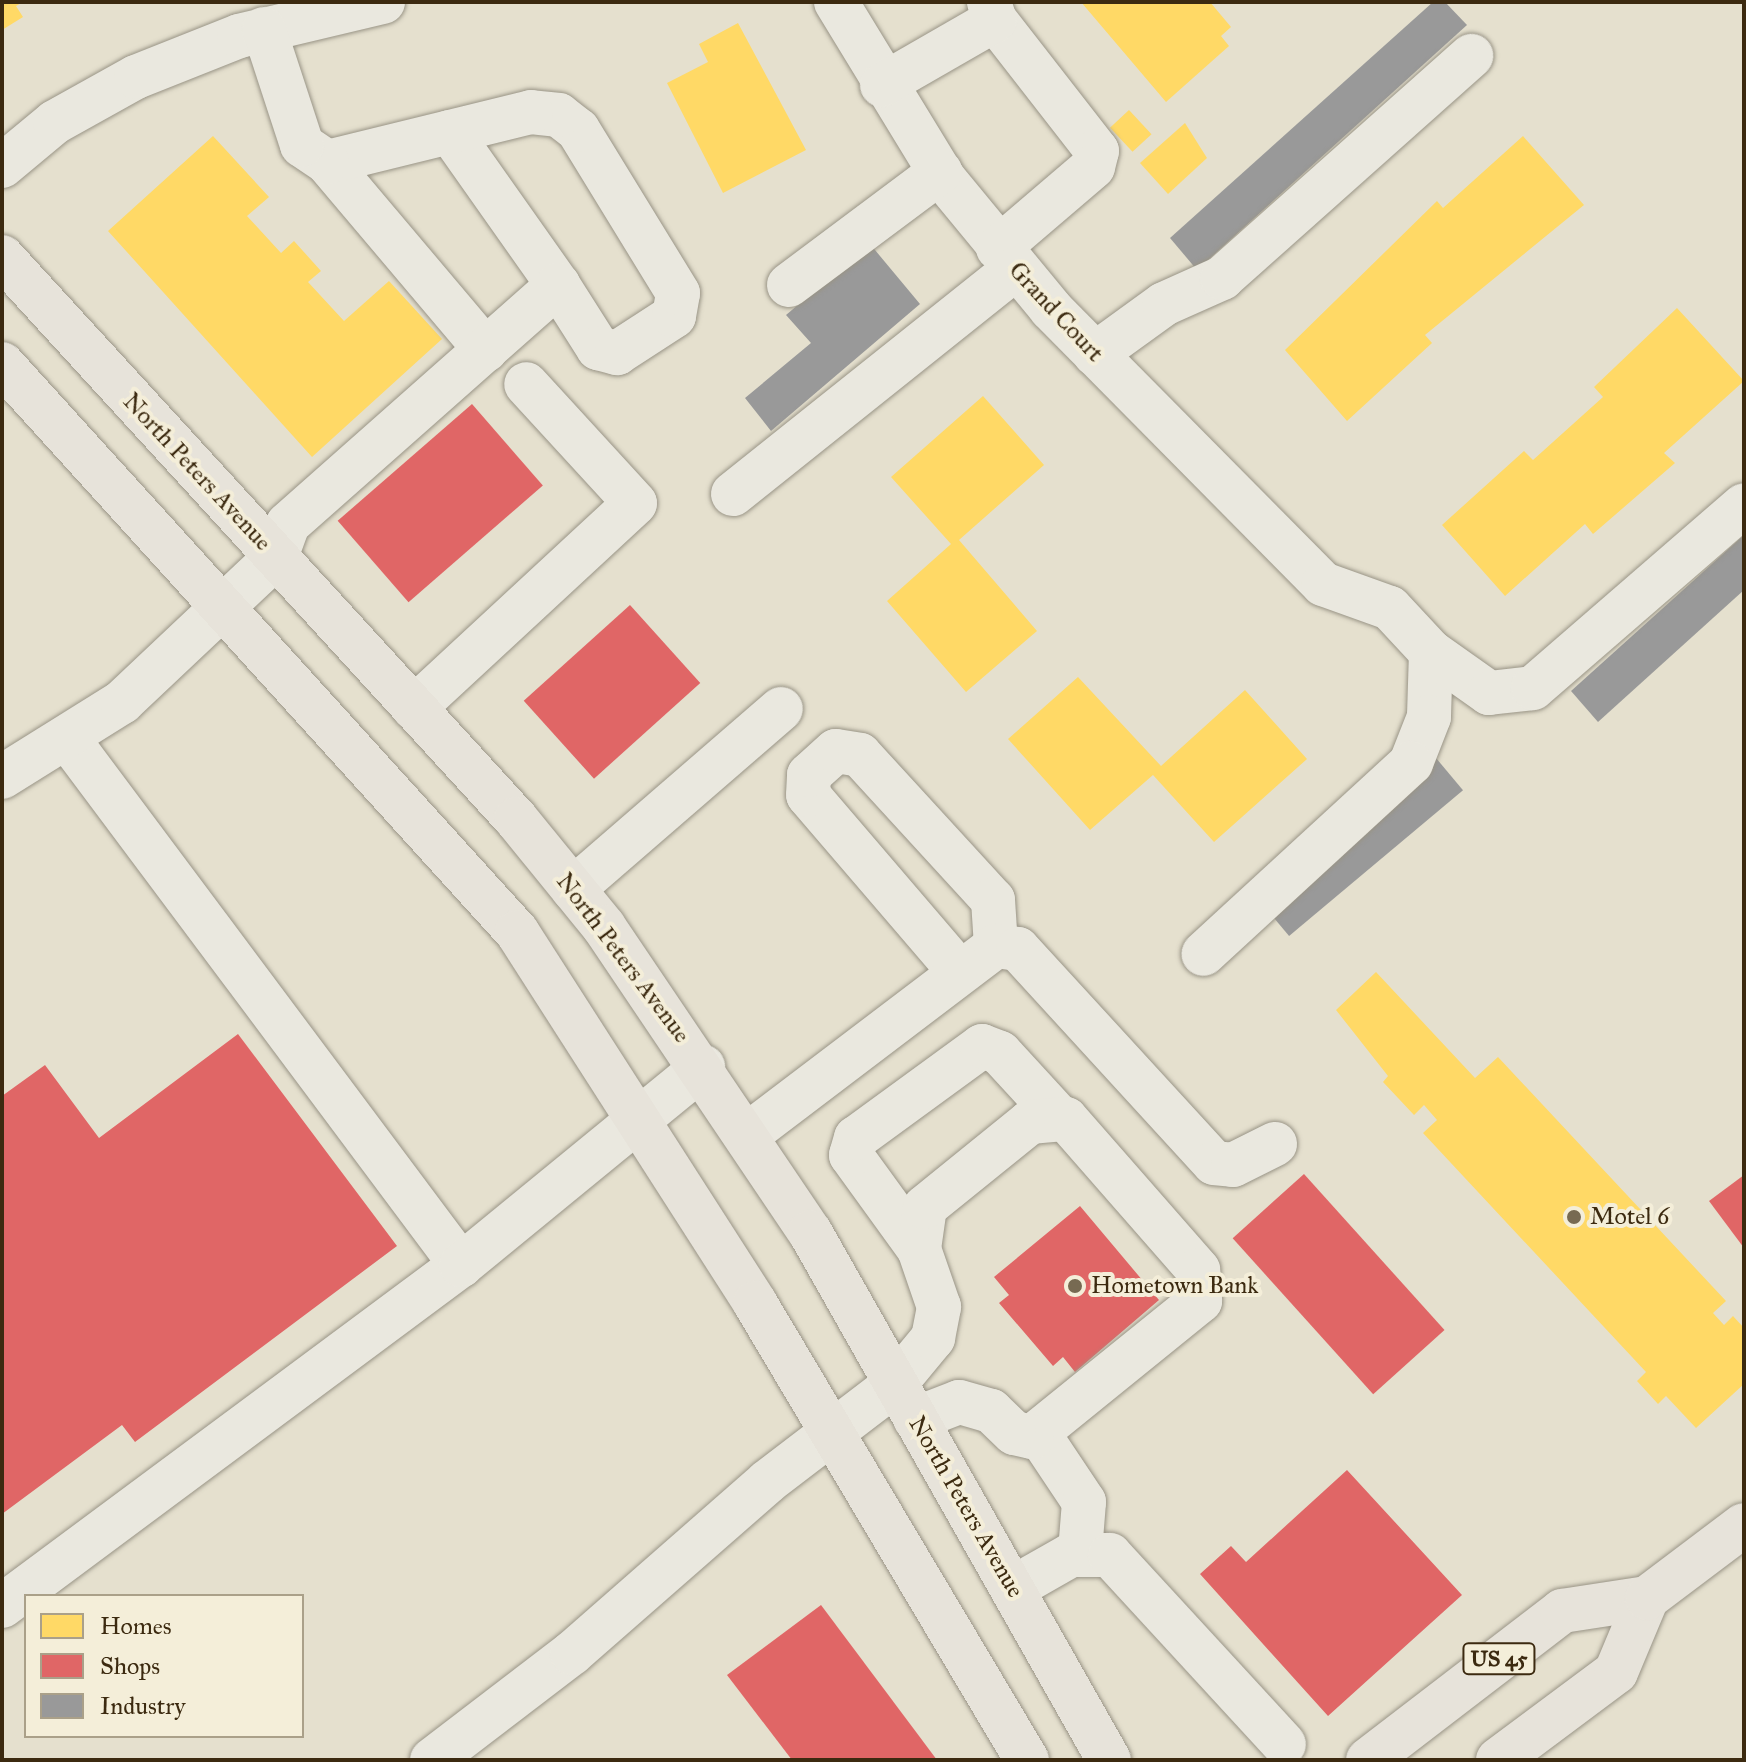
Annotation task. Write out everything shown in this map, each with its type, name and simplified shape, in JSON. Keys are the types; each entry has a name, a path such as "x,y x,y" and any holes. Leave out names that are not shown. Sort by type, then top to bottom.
{"main road":[{"name":"North Peters Avenue","path":"2,257 414,708 573,889 703,1067 747,1135 905,1401 1109,1760"},
{"path":"2,364 517,932 638,1117 832,1432 1027,1760"},
{"name":"US 45","path":"1368,1760 1562,1611 1647,1598 1744,1525"},
{"path":"1498,1760 1616,1672 1647,1598"}],"street":[{"path":"2,166 55,122 136,77 264,29 383,2"},
{"name":"Grand Court","path":"836,2 882,85 940,172 1006,258 1095,354 1323,584 1390,608 1431,652"},
{"path":"733,494 1006,258 1093,167 1097,151 1089,134 992,11 882,85"},
{"path":"264,29 302,145 327,162 486,350"},
{"path":"1095,354 1164,304 1222,278 1471,56"},
{"path":"327,162 531,112 559,115 578,130 678,293 674,316 617,353 598,348 558,285 450,132"},
{"path":"789,285 940,172"},
{"path":"2,777 68,739 122,702 276,557 288,524 558,285"},
{"path":"414,708 635,503 526,384"},
{"path":"1431,652 1489,693 1533,688 1744,505"},
{"path":"1203,954 1411,763 1429,717 1431,652"},
{"path":"573,889 781,709"},
{"path":"68,739 461,1265"},
{"path":"958,970 808,795 809,775 836,751 860,755 993,900 996,946"},
{"path":"747,1135 958,970 996,946 1018,949 1214,1163 1233,1165 1275,1144"},
{"path":"432,1760 572,1653 832,1432 905,1401 959,1402 991,1411 1024,1438 1038,1433 1203,1293 1198,1270 1000,1053 982,1046 856,1138 851,1155 919,1249 939,1307 933,1338 905,1401"},
{"path":"2,1606 461,1265 638,1117 703,1067"},
{"path":"919,1249 925,1207 1030,1122 1057,1115"},
{"path":"1038,1433 1084,1502 1080,1552"},
{"path":"1013,1588 1080,1552 1123,1564 1284,1744"}],"building: Homes":[{"path":"2,2 23,2 16,6 23,17 2,30"},
{"path":"1081,2 1210,2 1231,27 1221,36 1229,46 1166,102"},
{"path":"738,23 806,150 723,193 667,83 708,62 699,44"},
{"path":"1129,110 1152,134 1132,152 1110,128"},
{"path":"1185,123 1207,158 1168,194 1140,163"},
{"path":"213,136 269,197 247,216 281,253 294,241 321,271 308,282 344,321 389,281 442,339 312,457 108,231"},
{"path":"1523,136 1584,205 1425,335 1432,343 1347,421 1285,350 1437,201 1443,208"},
{"path":"1677,308 1744,381 1664,453 1675,463 1593,534 1585,524 1505,596 1442,525 1524,451 1533,460 1603,397 1594,387"},
{"path":"983,396 1044,465 959,540 1037,631 966,692 887,601 951,544 891,477"},
{"path":"1078,677 1161,766 1245,690 1307,759 1214,842 1153,775 1090,830 1008,739"},
{"name":"Motel 6","path":"1376,972 1475,1078 1498,1057 1726,1301 1713,1313 1724,1325 1733,1316 1744,1328 1744,1384 1696,1428 1666,1396 1658,1404 1637,1381 1646,1372 1423,1133 1437,1120 1424,1105 1414,1115 1383,1082 1388,1076 1336,1010"}],"building: Shops":[{"path":"472,404 543,486 409,602 338,521"},
{"path":"630,605 700,683 594,779 524,701"},
{"path":"238,1034 397,1246 135,1442 122,1425 2,1514 2,1096 45,1065 99,1138"},
{"path":"1304,1174 1445,1330 1373,1394 1233,1238"},
{"path":"1744,1175 1744,1248 1709,1201"},
{"name":"Hometown Bank","path":"1080,1206 1159,1300 1075,1372 1063,1357 1053,1366 999,1303 1009,1295 994,1277"},
{"path":"1347,1470 1462,1595 1328,1716 1200,1574 1231,1546 1246,1562"},
{"path":"821,1605 937,1760 792,1760 727,1675"}],"building: Industry":[{"path":"1433,2 1445,2 1467,25 1197,270 1170,238"},
{"path":"870,244 920,304 771,431 745,398 811,343 786,315"},
{"path":"1744,535 1744,590 1598,722 1571,691"},
{"path":"1436,758 1463,790 1289,936 1262,904"}],"place":[{"name":"Motel 6","path":"1574,1217"},
{"name":"Hometown Bank","path":"1075,1286"}]}
